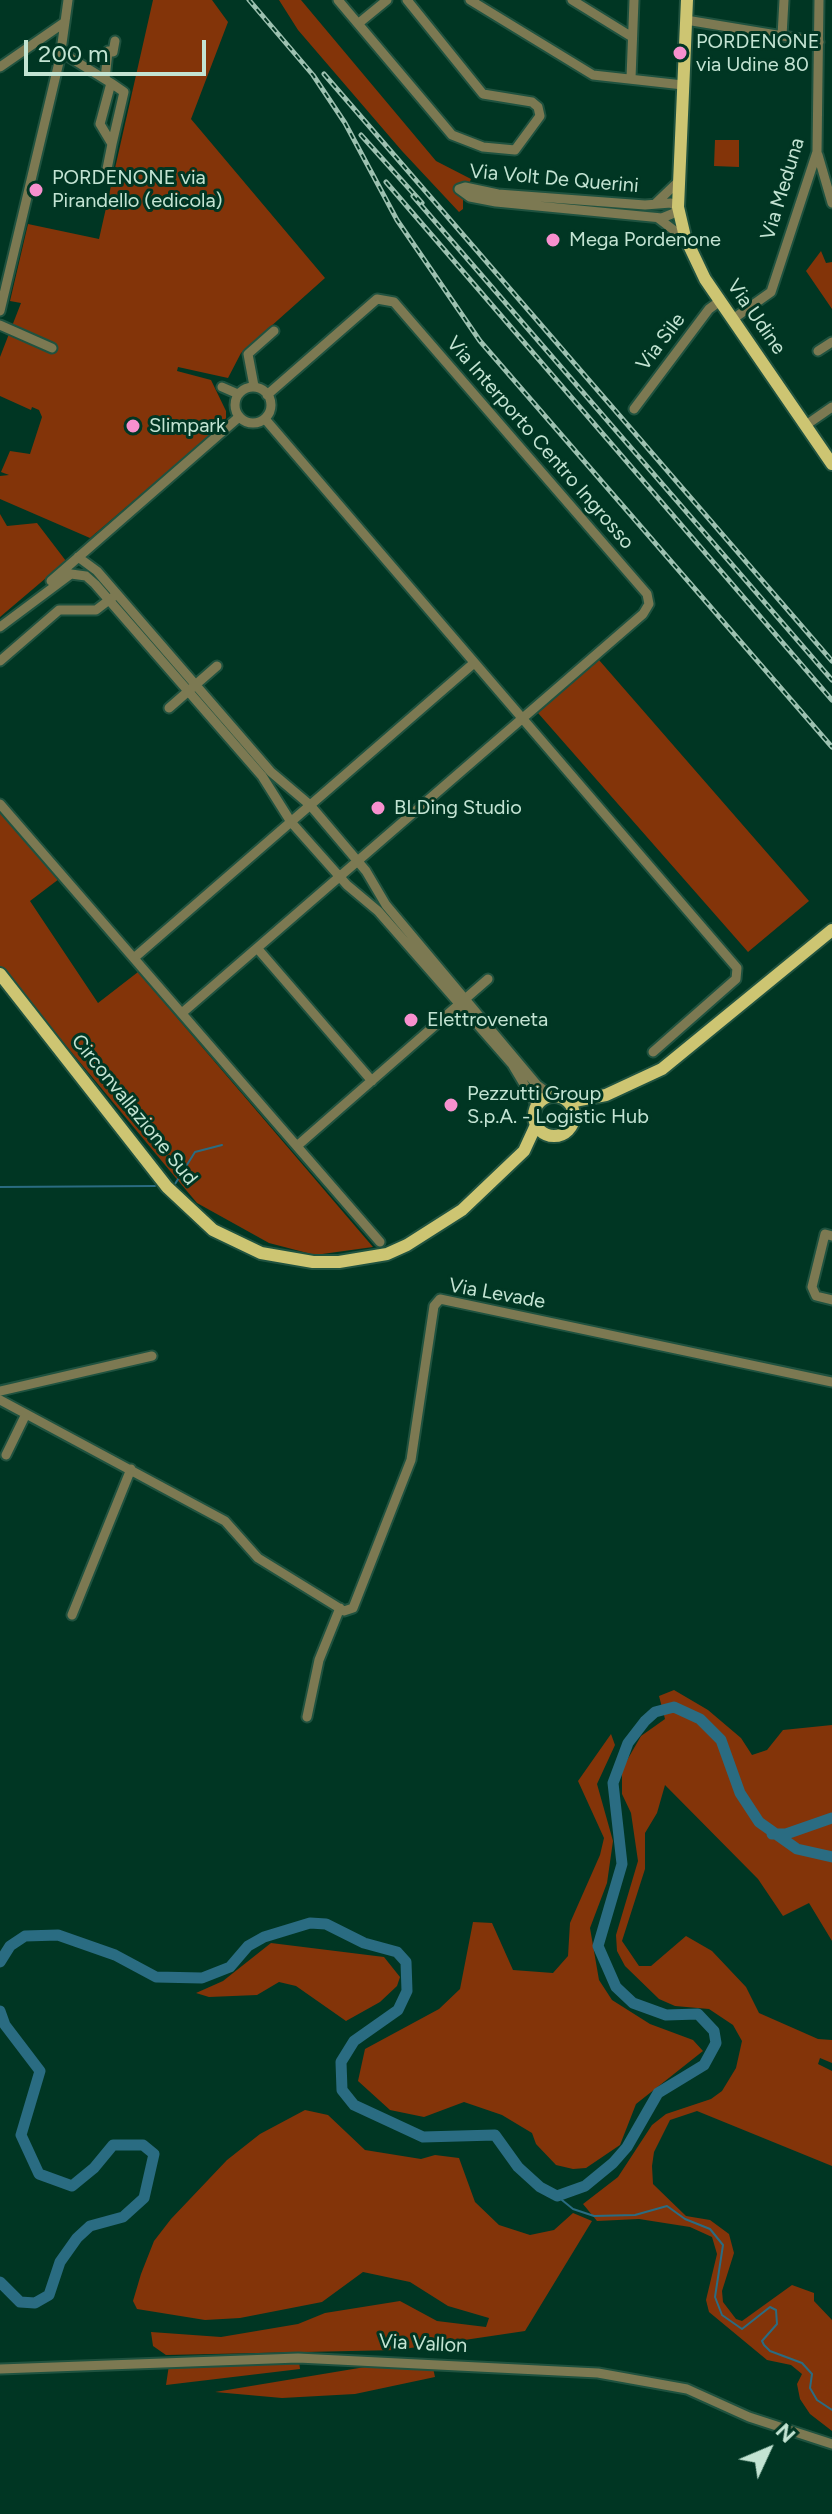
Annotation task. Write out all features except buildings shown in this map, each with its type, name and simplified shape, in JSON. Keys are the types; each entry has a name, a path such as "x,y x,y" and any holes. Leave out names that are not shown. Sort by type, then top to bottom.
{"main road":[{"name":"Via Udine","path":"687,0 679,181 679,209 686,239 694,261 832,464"},
{"path":"606,1095 569,1102 552,1096 537,1106 536,1125 547,1135 558,1136 568,1131 575,1117 606,1095 672,1062 832,930"},
{"name":"Circonvallazione Sud","path":"0,974 167,1187 213,1230 261,1253 313,1262 339,1262 387,1254 443,1224 524,1151 536,1125"},
{"path":"569,1102 575,1117"},
{"path":"524,1151 547,1135"}],"street":[{"path":"338,0 452,135 483,147 515,150 540,116 538,107 532,102 483,94 407,0"},
{"path":"359,23 387,0"},
{"path":"470,0 593,75 683,85"},
{"path":"631,78 634,0"},
{"path":"782,36 784,0"},
{"name":"Via Meduna","path":"733,319 771,292 817,152 819,0"},
{"path":"576,1 632,37"},
{"path":"1,307 61,52 67,2"},
{"path":"686,20 819,42"},
{"path":"0,67 65,22"},
{"path":"112,144 100,124 108,81 108,51 113,52 115,41"},
{"path":"61,52 124,92 106,174"},
{"path":"819,59 832,62"},
{"path":"817,152 821,177 832,203"},
{"name":"Via Volt De Querini","path":"652,205 666,197 679,181"},
{"name":"Via Volt De Querini","path":"652,205 526,200 476,198 459,189 465,187 526,200 655,216 669,217 679,209 671,203 652,205"},
{"name":"Via Volt De Querini","path":"655,216 686,239"},
{"name":"Via Interporto Centro Ingrosso","path":"182,1013 643,614 649,604 647,594 394,302 377,299 267,395"},
{"name":"Via Sile","path":"634,409 709,309 720,301"},
{"path":"0,325 52,348"},
{"path":"265,419 271,407 267,395 254,386 248,354 274,331"},
{"path":"818,351 832,342"},
{"path":"254,386 238,394 234,405 239,417 249,422 265,419"},
{"path":"222,387 238,394"},
{"path":"806,425 832,407"},
{"path":"0,626 239,417"},
{"path":"265,419 737,968 736,979 653,1052"},
{"path":"96,542 92,558 113,597 262,776 291,822 339,877 378,911 537,1085 552,1096"},
{"path":"78,557 97,571"},
{"path":"78,557 86,576 113,597"},
{"path":"0,626 62,579 71,574 86,576"},
{"path":"0,661 59,610 96,610 113,597"},
{"path":"134,958 474,663"},
{"path":"169,708 217,666"},
{"path":"191,688 271,772 310,805 357,861 386,905 512,1064 537,1106"},
{"path":"0,804 380,1242"},
{"path":"257,948 372,1081"},
{"path":"297,1146 488,979"},
{"path":"832,1236 825,1234 812,1287 816,1296 832,1300"},
{"name":"Via Levade","path":"340,1608 353,1608 411,1460 434,1306 440,1299 832,1382"},
{"path":"0,1391 152,1356"},
{"path":"0,1400 225,1521 258,1558 340,1608 319,1660 307,1717"},
{"path":"6,1455 26,1414"},
{"path":"72,1615 131,1469"},
{"name":"Via Vallon","path":"0,2369 310,2358 598,2373 687,2389 749,2417 832,2444"}],"shaded area":[{"path":"153,0 212,0 228,22 191,119 325,278 241,353 228,378 178,367 177,371 211,380 226,411 226,418 219,428 90,538 0,499 0,476 9,475 1,472 10,451 30,454 42,417 39,410 32,407 31,410 0,396 0,357 21,303 10,301 28,224 99,239"},
{"path":"279,0 301,0 436,161 471,179 463,198 463,209 459,212 402,151 298,30"},
{"path":"715,140 739,140 739,167 714,166"},
{"path":"821,251 826,263 832,262 832,309 806,271"},
{"path":"0,514 7,526 37,523 66,561 0,617"},
{"path":"599,660 809,901 748,952 538,713"},
{"path":"0,812 59,879 30,901 98,1003 138,972 373,1247 315,1255 269,1243 197,1203 0,966"},
{"path":"674,1690 708,1710 741,1738 752,1755 767,1750 783,1730 832,1725 832,1941 809,1903 783,1916 758,1879 665,1785 657,1813 645,1833 645,1869 622,1941 639,1966 651,1966 686,1936 712,1951 746,1987 759,2013 818,2039 832,2040 832,2063 820,2058 818,2064 832,2071 832,2166 697,2111 670,2120 654,2152 652,2166 653,2184 686,2216 710,2220 729,2234 734,2253 722,2291 723,2302 736,2319 742,2321 792,2285 814,2293 814,2301 832,2320 832,2431 810,2414 800,2399 797,2384 802,2374 791,2365 767,2360 709,2312 706,2300 717,2254 712,2237 690,2227 639,2219 597,2221 583,2204 618,2177 652,2125 666,2114 711,2099 722,2091 736,2068 742,2041 733,2025 709,2009 675,2006 659,1999 625,1966 617,1951 616,1935 638,1861 631,1813 622,1794 622,1769 641,1736 665,1719 659,1696"},
{"path":"611,1734 615,1745 597,1784 613,1841 607,1883 590,1928 599,1980 612,2000 650,2024 693,2040 703,2051 636,2104 620,2145 586,2168 573,2169 556,2165 536,2144 532,2133 502,2115 464,2102 424,2117 390,2110 358,2081 365,2049 439,2009 460,1989 473,1922 492,1923 513,1970 553,1973 568,1956 570,1923 600,1855 604,1838 578,1781"},
{"path":"271,1943 384,1957 400,1977 397,1986 380,2002 346,2021 296,1986 279,1982 257,1995 209,1997 196,1993 223,1981"},
{"path":"305,2110 328,2115 365,2150 421,2159 435,2155 459,2158 475,2202 499,2225 530,2235 554,2230 573,2213 592,2221 525,2331 397,2350 166,2355 153,2346 151,2332 221,2337 298,2324 325,2313 400,2301 437,2321 486,2327 489,2318 448,2306 410,2282 363,2272 322,2302 240,2318 205,2320 137,2309 133,2301 141,2274 154,2241 171,2219 227,2160 260,2134"},
{"path":"299,2361 300,2369 166,2385 169,2365"},
{"path":"371,2366 433,2368 435,2377 355,2394 282,2398 215,2392"}],"waterway":[{"path":"175,1184 195,1152 222,1145"},
{"path":"0,1187 155,1186"},
{"path":"0,1962 10,1946 25,1936 58,1935 115,1955 156,1977 202,1978 230,1967 248,1946 264,1937 310,1923 326,1924 364,1943 397,1952 406,1962 407,1991 398,2010 354,2041 341,2062 342,2090 354,2105 423,2137 495,2135 518,2167 540,2187 557,2196 585,2186 613,2163 627,2147 658,2093 704,2065 716,2043 714,2031 698,2014 666,2015 633,2003 616,1987 598,1946 622,1864 613,1783 628,1743 645,1721 655,1712 674,1707 700,1719 721,1740 740,1793 759,1822 797,1849 832,1857"},
{"path":"772,1834 786,1834 832,1818"},
{"path":"0,2011 5,2025 40,2071 21,2135 39,2174 72,2186 94,2168 113,2145 143,2145 154,2154 144,2198 123,2217 90,2226 77,2238 60,2262 49,2295 35,2303 20,2302 0,2282"},
{"path":"557,2196 573,2209 594,2216 635,2215 667,2206 685,2219 710,2229 723,2245 715,2297 722,2315 742,2329 770,2307 776,2310 777,2324 762,2341 764,2345 770,2351 802,2363 812,2374 810,2388 817,2400 832,2410"}],"railway":[{"path":"249,0 313,75 345,123 397,220 480,341 832,747"},
{"path":"324,74 832,661"},
{"path":"361,135 422,203"},
{"path":"386,182 832,700"},
{"path":"413,196 832,680"}],"place":[{"name":"PORDENONE via Udine 80","path":"680,53"},
{"name":"PORDENONE via Pirandello (edicola)","path":"36,190"},
{"name":"Mega Pordenone","path":"553,240"},
{"name":"Slimpark","path":"133,426"},
{"name":"BLDing Studio","path":"378,808"},
{"name":"Elettroveneta","path":"411,1020"},
{"name":"Pezzutti Group S.p.A. - Logistic Hub","path":"451,1105"}]}
